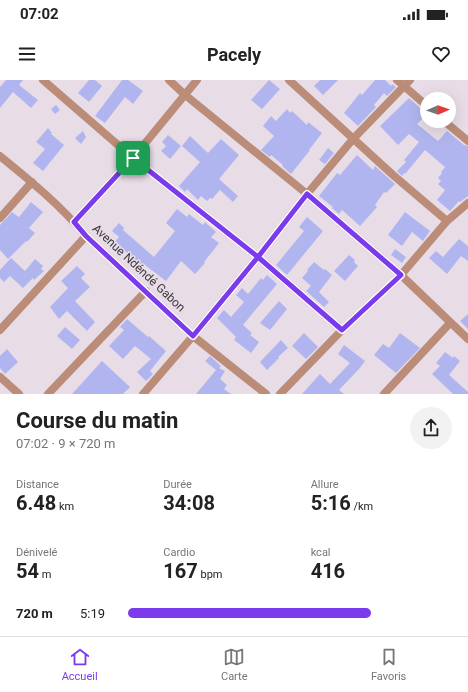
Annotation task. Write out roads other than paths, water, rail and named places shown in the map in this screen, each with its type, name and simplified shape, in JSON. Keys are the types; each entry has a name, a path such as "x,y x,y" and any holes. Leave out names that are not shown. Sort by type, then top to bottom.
{"street":[{"path":"43,80 133,158 258,257 342,330"},
{"path":"169,80 184,94 307,194 401,275 468,339"},
{"path":"74,222 133,158 197,80"},
{"path":"289,80 393,175 447,221"},
{"path":"397,80 420,100"},
{"path":"143,394 193,336 353,139 410,80"},
{"path":"452,128 468,141"},
{"name":"Avenue Ndéndé Gabon","path":"0,156 32,182 74,222 86,236 193,336 257,391 266,394"},
{"path":"0,218 32,182"},
{"path":"280,394 342,330 401,275 447,221 468,203"},
{"path":"0,330 86,236"},
{"path":"48,394 146,291"},
{"path":"384,394 450,323"},
{"path":"0,378 19,394"}]}
